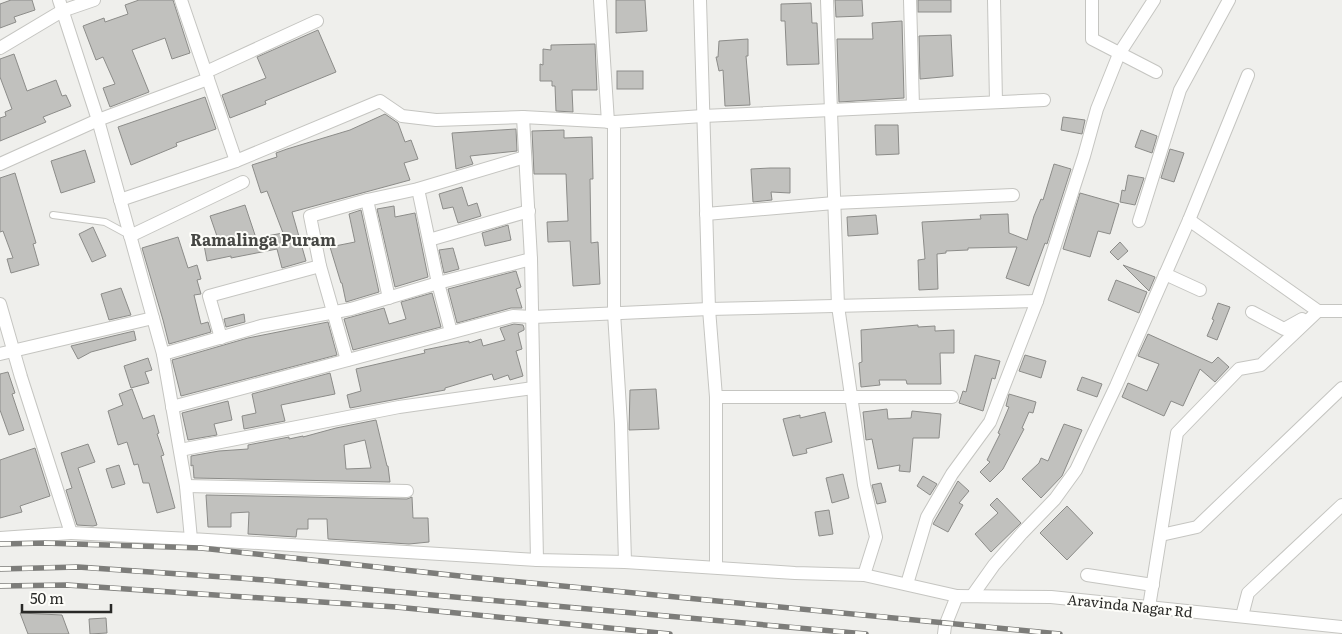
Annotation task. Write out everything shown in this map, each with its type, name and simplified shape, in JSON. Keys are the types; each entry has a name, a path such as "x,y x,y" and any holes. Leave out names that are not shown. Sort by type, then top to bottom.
{"street":[{"path":"0,48 60,5 94,0"},
{"path":"181,0 236,161"},
{"path":"600,0 611,122 614,313 621,424 625,562"},
{"path":"700,0 709,309 716,397 716,567"},
{"path":"827,0 838,306 864,485 876,537 864,575"},
{"path":"910,0 913,106"},
{"path":"994,0 996,102"},
{"path":"1092,0 1092,39 1156,72"},
{"path":"907,584 927,517 952,474 990,422 1037,301 1084,156 1097,109 1119,54 1154,0"},
{"path":"1139,221 1180,90 1229,0"},
{"path":"60,5 98,120 164,354 186,486 191,539"},
{"path":"0,164 98,120 207,76 317,21"},
{"path":"972,596 994,565 1055,499 1076,470 1116,386 1189,220 1248,75"},
{"path":"120,200 236,161 380,101 402,116 436,120 523,117 611,122 1044,100"},
{"path":"523,117 533,317 538,560"},
{"path":"346,360 320,266 310,216 366,200 418,189 525,157"},
{"path":"130,236 243,182"},
{"path":"418,189 438,283 452,332"},
{"path":"706,214 834,203 1013,195"},
{"path":"366,200 389,298"},
{"path":"429,240 529,211"},
{"path":"1189,220 1318,311"},
{"path":"164,354 261,326 351,310 438,283 531,259"},
{"path":"221,338 209,296 320,266"},
{"path":"1165,274 1200,290"},
{"path":"172,407 513,316 533,317 709,309 1037,301"},
{"path":"0,304 13,351 71,533"},
{"path":"1149,607 1177,433 1239,369 1261,365 1318,311"},
{"path":"1252,312 1284,329 1318,311 1342,311"},
{"path":"0,354 153,318"},
{"path":"180,450 400,407 533,388"},
{"path":"1161,535 1197,527 1342,388"},
{"path":"716,397 952,397"},
{"path":"186,486 408,490"},
{"path":"1242,616 1248,593 1342,505"},
{"name":"Aravinda Nagar Rd","path":"0,538 71,533 538,560 716,567 795,574 864,575 957,596 1051,597 1342,626"},
{"path":"1087,575 1153,586"},
{"path":"944,634 945,626 957,596"}],"lane":[{"path":"53,214 105,222 130,236"}],"building":[{"path":"11,0 32,0 35,10 14,17 16,22 0,28 0,4"},
{"path":"139,0 173,0 190,53 172,59 165,38 132,50 149,92 110,107 103,88 115,84 103,57 96,60 83,26 104,18 105,22 128,14 125,5"},
{"path":"616,0 645,0 647,31 616,33"},
{"path":"835,0 862,0 863,16 836,17"},
{"path":"918,0 951,0 951,12 918,12"},
{"path":"811,3 812,23 817,23 819,64 787,65 785,21 781,21 781,4"},
{"path":"902,21 904,98 839,102 837,39 873,39 872,23"},
{"path":"318,30 336,72 265,101 266,104 230,118 222,95 266,78 257,57"},
{"path":"951,35 953,76 920,79 919,36"},
{"path":"748,39 748,56 746,56 750,105 725,106 723,70 719,71 716,57 718,57 719,41"},
{"path":"595,44 597,90 572,90 573,112 556,111 555,86 552,86 552,81 540,81 540,64 543,65 543,49 551,50 551,45"},
{"path":"14,54 27,91 56,80 62,96 66,95 71,106 43,117 46,122 0,141 0,118 6,116 5,112 12,109 0,77 0,59"},
{"path":"617,71 643,71 643,89 617,89"},
{"path":"205,97 216,129 176,143 177,146 131,165 118,127"},
{"path":"385,114 398,123 405,142 411,140 418,159 404,163 410,180 292,212 306,261 282,268 277,249 207,261 204,245 219,242 210,216 245,205 256,238 283,233 267,191 261,193 252,165 277,157 276,153 350,130"},
{"path":"1063,117 1085,120 1082,134 1061,130"},
{"path":"875,125 898,125 899,154 876,155"},
{"path":"516,129 517,151 470,156 473,164 456,169 452,133"},
{"path":"564,130 564,138 592,137 593,179 590,179 591,243 598,242 600,284 573,286 570,241 548,242 547,222 568,221 566,174 534,174 532,131"},
{"path":"1141,130 1157,136 1152,153 1135,147"},
{"path":"1170,149 1184,153 1174,182 1161,178"},
{"path":"85,150 95,182 61,193 51,161"},
{"path":"1054,164 1071,169 1047,244 1045,243 1029,286 1006,278 1017,247 968,248 968,250 946,251 946,253 937,254 938,289 919,290 918,260 925,259 922,222 981,219 980,215 1008,214 1009,233 1027,240 1034,216 1041,199 1043,200"},
{"path":"790,168 790,193 771,192 772,200 753,202 751,169"},
{"path":"15,173 36,243 33,244 39,265 11,273 7,259 13,258 3,231 0,232 0,178"},
{"path":"1128,175 1144,178 1135,205 1120,202 1122,190 1125,191"},
{"path":"462,187 468,206 477,203 481,216 458,223 453,207 443,209 439,194"},
{"path":"1080,193 1119,204 1110,234 1098,231 1090,257 1063,249"},
{"path":"394,206 395,217 415,213 428,277 395,287 377,209"},
{"path":"361,210 379,292 346,302 330,247 355,242 349,214"},
{"path":"876,215 878,234 848,236 847,217"},
{"path":"508,225 511,240 485,246 482,233"},
{"path":"93,227 106,256 92,262 79,234"},
{"path":"178,237 188,268 197,265 201,279 197,280 201,294 194,295 201,324 208,322 211,332 169,344 142,248"},
{"path":"1120,242 1128,251 1118,260 1110,252"},
{"path":"453,248 459,269 444,273 439,250"},
{"path":"1123,265 1155,277 1149,291"},
{"path":"516,271 521,287 516,289 522,308 511,308 457,323 448,289"},
{"path":"1116,280 1147,292 1139,313 1108,300"},
{"path":"121,288 131,315 109,320 101,294"},
{"path":"432,293 441,327 353,350 344,319 384,308 389,324 406,319 401,302"},
{"path":"1218,303 1230,307 1217,340 1207,336 1214,320 1212,319"},
{"path":"244,314 245,322 226,327 224,319"},
{"path":"328,322 337,355 181,396 172,360 248,338"},
{"path":"514,324 523,325 524,328 524,330 518,333 522,349 516,351 523,376 510,380 508,375 494,380 492,374 445,388 445,390 350,408 347,395 361,391 356,369 425,353 424,350 469,341 469,343 481,339 483,346 505,340 500,328"},
{"path":"918,325 918,327 935,326 935,331 954,330 954,353 940,353 941,384 907,384 906,380 879,380 880,385 861,387 859,363 862,362 861,330"},
{"path":"134,331 136,340 91,352 78,359 71,346"},
{"path":"1148,334 1212,363 1218,357 1229,367 1215,382 1200,369 1183,406 1171,401 1164,416 1122,397 1128,383 1147,391 1159,364 1138,356"},
{"path":"975,355 1000,361 995,379 992,378 983,411 959,403 963,391 966,392"},
{"path":"1025,355 1046,361 1041,378 1019,371"},
{"path":"148,358 152,370 145,372 149,383 131,388 124,366"},
{"path":"8,372 15,393 12,394 24,430 9,435 0,410 0,374"},
{"path":"330,373 335,394 281,405 285,421 244,429 242,416 256,413 252,394"},
{"path":"1082,377 1102,384 1097,397 1077,390"},
{"path":"132,389 143,419 154,415 159,433 157,434 164,455 161,456 175,508 157,513 149,483 143,483 138,464 134,465 127,442 118,445 108,411 123,405 119,394"},
{"path":"656,389 659,429 629,430 630,390"},
{"path":"1009,394 1036,402 1033,413 1029,412 1022,428 1024,429 1003,469 990,482 980,472 990,462 987,460 1000,434 998,433 1009,407 1006,406"},
{"path":"228,401 232,420 214,424 217,435 188,440 182,413"},
{"path":"887,409 888,419 911,418 912,411 941,414 939,438 913,438 910,472 899,471 900,465 878,469 872,439 866,440 863,412"},
{"path":"825,412 832,442 806,449 807,453 793,456 783,419 800,415 800,418"},
{"path":"376,420 388,466 390,482 194,478 191,456 219,451 248,449 248,445 289,437 289,439 303,437","holes":["365,440 371,468 346,469 344,445"]},
{"path":"1064,424 1082,430 1062,476 1041,498 1022,479 1039,463 1041,458 1048,461"},
{"path":"88,444 95,462 78,468 97,525 93,526 77,525 66,490 72,488 61,453"},
{"path":"35,448 50,496 20,506 22,512 0,518 0,460"},
{"path":"119,465 125,484 112,488 106,469"},
{"path":"843,474 849,498 832,503 826,478"},
{"path":"923,476 937,484 930,495 917,486"},
{"path":"958,481 969,491 959,503 963,505 948,532 933,524"},
{"path":"881,483 886,502 877,504 872,485"},
{"path":"206,495 407,499 412,497 413,518 428,518 429,542 409,544 328,539 327,519 308,519 308,529 297,529 296,537 248,534 249,512 231,513 231,527 208,527"},
{"path":"997,498 1021,523 991,552 975,534 998,513 990,505"},
{"path":"1067,506 1093,533 1067,560 1040,533"},
{"path":"829,510 833,534 819,536 815,512"},
{"path":"20,613 62,615 69,634 28,634"},
{"path":"106,618 107,633 90,634 89,619"}],"railway":[{"path":"0,544 44,543 201,548 469,577 1060,634"},
{"path":"0,569 78,567 266,580 866,634"},
{"path":"0,586 67,585 396,607 670,634"}],"district":[{"name":"Ramalinga Puram","path":"263,239"}]}
